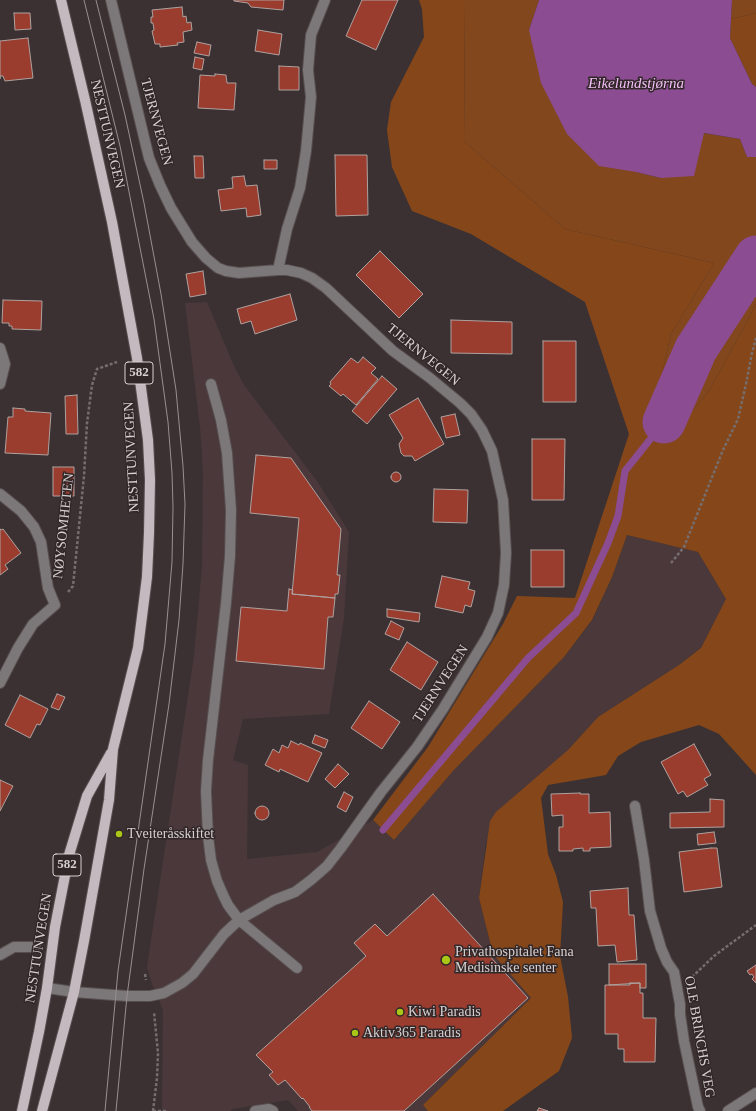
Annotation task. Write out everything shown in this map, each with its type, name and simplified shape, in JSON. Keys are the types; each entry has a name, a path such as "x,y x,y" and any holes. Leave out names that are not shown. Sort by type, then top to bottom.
{"main road":[{"name":"NESTTUNVEGEN","path":"42,1111 74,992 109,800 113,749 138,648 147,577 149,526 148,440 137,358 112,222 61,0"},
{"name":"NESTTUNVEGEN","path":"22,1111 39,1032 47,988 55,927 69,855 77,824 87,796 113,749"}],"street":[{"name":"TJERNVEGEN","path":"47,988 74,992 127,996 150,996 164,993 182,983 193,974 224,934 239,920 268,903 295,892 327,866 381,792 417,747 472,662 487,637 498,613 503,595 505,578 506,552 503,500 492,450 488,440 476,421 456,399 393,351 318,282 301,273 278,270 244,273 226,272 218,268 206,258 183,229 160,185 147,153 111,0"},
{"path":"278,270 300,188 306,151 311,97 308,70 311,36 325,0"},
{"path":"0,348 5,364 0,384"},
{"path":"211,384 221,420 227,453 231,510 230,556 226,603 208,760 206,791 208,836 211,860 216,881 228,905 239,920 296,968"},
{"path":"0,494 21,511 34,527 41,542 48,588 55,606 33,624 18,648 0,683"},
{"name":"OLE BRINCHS VEG","path":"634,806 644,860 650,911 661,948 667,962 674,972 680,1004 684,1041 698,1108 700,1111"},
{"path":"0,955 14,947 36,947"},
{"name":"OLE BRINCHS VEG","path":"728,1111 756,1093"},
{"path":"255,1111 269,1109 273,1111"}],"path":[{"path":"671,563 684,547 723,450 738,419 756,338"},
{"name":"NØYSOMHETEN","path":"55,606 73,586 84,476 87,423 92,385 97,370 117,362"},
{"path":"678,991 714,956 756,925"},
{"path":"150,996 155,1015 158,1053 153,1111 167,1111"}],"shaded area":[{"path":"419,0 465,0 464,141 565,229 714,263 671,334 650,429 672,435 709,391 756,303 756,775 719,734 699,725 641,742 618,756 606,775 548,785 541,798 548,854 556,875 563,902 560,956 568,997 572,1038 559,1071 503,1111 428,1111 423,1105 531,998 493,954 479,898 490,821 496,812 568,750 598,717 679,665 701,648 726,599 698,552 627,535 612,577 592,620 564,657 453,771 394,840 373,820 428,747 503,624 517,596 575,598 629,434 585,302 471,234 412,211 392,167 387,130 391,102 424,37 422,9"},
{"path":"465,0 539,0 529,30 636,172 661,178 703,133 740,139 747,157 756,157 756,303 709,391 672,435 650,429 671,334 714,263 565,229 464,141"},
{"path":"732,0 756,0 756,13 731,19"},
{"path":"756,13 756,87 752,84 730,38 731,19"},
{"path":"207,302 234,366 244,385 317,481 349,532 344,618 329,714 243,719 233,760 248,765 247,859 317,852 373,820 394,840 453,771 564,657 592,621 612,577 627,535 698,552 726,599 701,648 679,665 598,717 486,842 479,898 493,954 531,998 423,1105 428,1111 298,1111 288,1100 233,1109 230,1111 162,1111 163,1010 147,967 194,656 202,566 203,471 200,427 185,303"}],"water":[{"name":"Eikelundstjørna","path":"539,0 732,0 730,38 752,84 756,87 756,157 747,157 740,139 704,133 694,176 661,178 599,166 567,134 541,83 529,30"}],"building":[{"path":"234,0 284,0 283,10 251,7 248,3"},
{"path":"362,0 398,0 376,50 346,36"},
{"path":"182,7 183,17 186,16 187,23 191,22 192,30 183,32 184,42 177,43 178,45 160,47 160,44 155,44 152,31 154,30 153,23 151,23 151,17 153,17 152,10"},
{"path":"14,13 30,13 31,29 15,30"},
{"path":"258,30 282,34 279,55 255,51"},
{"path":"28,38 33,78 5,81 3,76 0,76 0,41"},
{"path":"197,42 211,45 209,56 194,53"},
{"path":"195,57 204,59 202,70 193,68"},
{"path":"279,66 299,67 299,90 279,90"},
{"path":"215,74 226,75 227,83 236,83 234,110 198,108 200,75 215,76"},
{"path":"335,155 367,155 368,215 336,216"},
{"path":"194,156 203,156 204,178 195,178"},
{"path":"264,160 277,160 277,169 264,169"},
{"path":"244,176 246,186 257,185 261,215 247,217 246,208 221,211 218,190 233,188 232,177"},
{"path":"380,251 423,294 399,318 356,275"},
{"path":"203,271 206,294 190,297 186,274"},
{"path":"290,294 297,320 255,334 251,321 241,324 237,309"},
{"path":"3,300 42,301 41,330 12,329 12,326 9,326 9,323 2,323"},
{"path":"451,320 512,322 512,354 451,353"},
{"path":"543,341 576,341 576,402 543,402"},
{"path":"363,357 376,368 371,373 378,379 356,405 343,394 341,396 329,386 331,384 330,382 351,358 358,363"},
{"path":"382,376 397,389 367,424 352,411"},
{"path":"77,395 78,434 66,434 65,396"},
{"path":"418,398 444,444 415,461 412,456 404,456 401,453 399,444 403,438 389,415"},
{"path":"13,408 25,409 25,411 51,413 48,455 5,453 8,417 13,417"},
{"path":"455,414 460,435 446,438 441,417"},
{"path":"532,439 565,439 564,500 532,500"},
{"path":"256,455 291,458 341,529 337,575 340,575 338,594 335,594 335,598 292,594 299,518 250,513"},
{"path":"53,467 74,467 74,496 53,496"},
{"path":"396,472 401,477 396,482 391,477"},
{"path":"434,489 468,490 467,523 433,522"},
{"path":"0,529 3,529 21,553 5,565 8,569 0,575"},
{"path":"531,550 564,550 564,587 531,587"},
{"path":"442,576 470,582 468,589 475,591 471,607 465,605 463,613 435,607"},
{"path":"289,589 293,590 292,594 335,598 333,617 328,617 324,669 236,661 241,607 287,611"},
{"path":"387,609 420,613 419,622 387,617"},
{"path":"391,621 404,628 399,640 385,634"},
{"path":"407,642 438,662 421,690 390,670"},
{"path":"57,694 65,697 59,710 51,707"},
{"path":"20,695 48,709 40,725 37,724 30,738 5,725"},
{"path":"369,701 400,722 382,749 351,728"},
{"path":"315,735 328,740 325,748 312,743"},
{"path":"291,741 299,745 300,743 322,753 308,782 280,769 279,772 265,765 273,749 279,753 282,745 288,748"},
{"path":"694,744 711,775 704,779 708,785 687,797 683,791 678,794 661,762"},
{"path":"338,764 349,774 335,788 325,779"},
{"path":"0,780 13,786 0,811"},
{"path":"344,792 353,797 346,812 337,807"},
{"path":"551,794 589,794 589,813 610,812 611,847 590,848 590,851 583,851 583,848 573,849 573,851 559,851 559,827 563,827 563,815 552,816"},
{"path":"710,799 724,800 724,827 670,828 670,813 710,812"},
{"path":"259,806 265,806 269,810 269,816 265,820 259,820 255,816 255,810"},
{"path":"714,832 716,843 698,845 697,834"},
{"path":"717,848 722,887 684,892 679,852"},
{"path":"628,888 629,915 634,915 637,960 617,962 615,945 598,946 596,908 591,908 590,891"},
{"path":"433,894 528,998 404,1111 312,1111 303,1098 302,1099 285,1080 278,1085 269,1075 273,1072 256,1055 366,956 354,943 375,924 387,936"},
{"path":"609,964 646,964 646,988 640,988 640,983 609,985"},
{"path":"756,965 756,983 752,979 754,977 752,974 750,975 747,971"},
{"path":"630,983 640,983 640,993 643,993 643,1018 656,1018 655,1062 624,1062 624,1049 618,1049 618,1034 605,1034 605,985 630,985"},
{"path":"539,1108 548,1111 537,1111"}],"waterway":[{"path":"664,422 696,349 756,257"},
{"path":"383,830 528,658 576,613 608,543 618,516 625,471 664,422"}],"tram line":[{"path":"84,0 120,146 154,319 168,422 173,507 172,562 165,644 118,971 105,1111"},
{"path":"96,0 125,115 144,203 161,294 176,390 185,504 179,620 169,704 144,869 127,996 116,1111"}],"place":[{"name":"Tveiteråsskiftet","path":"119,834"},
{"name":"Privathospitalet Fana Medisinske senter","path":"446,960"},
{"name":"Kiwi Paradis","path":"400,1012"},
{"name":"Aktiv365 Paradis","path":"355,1033"}]}
